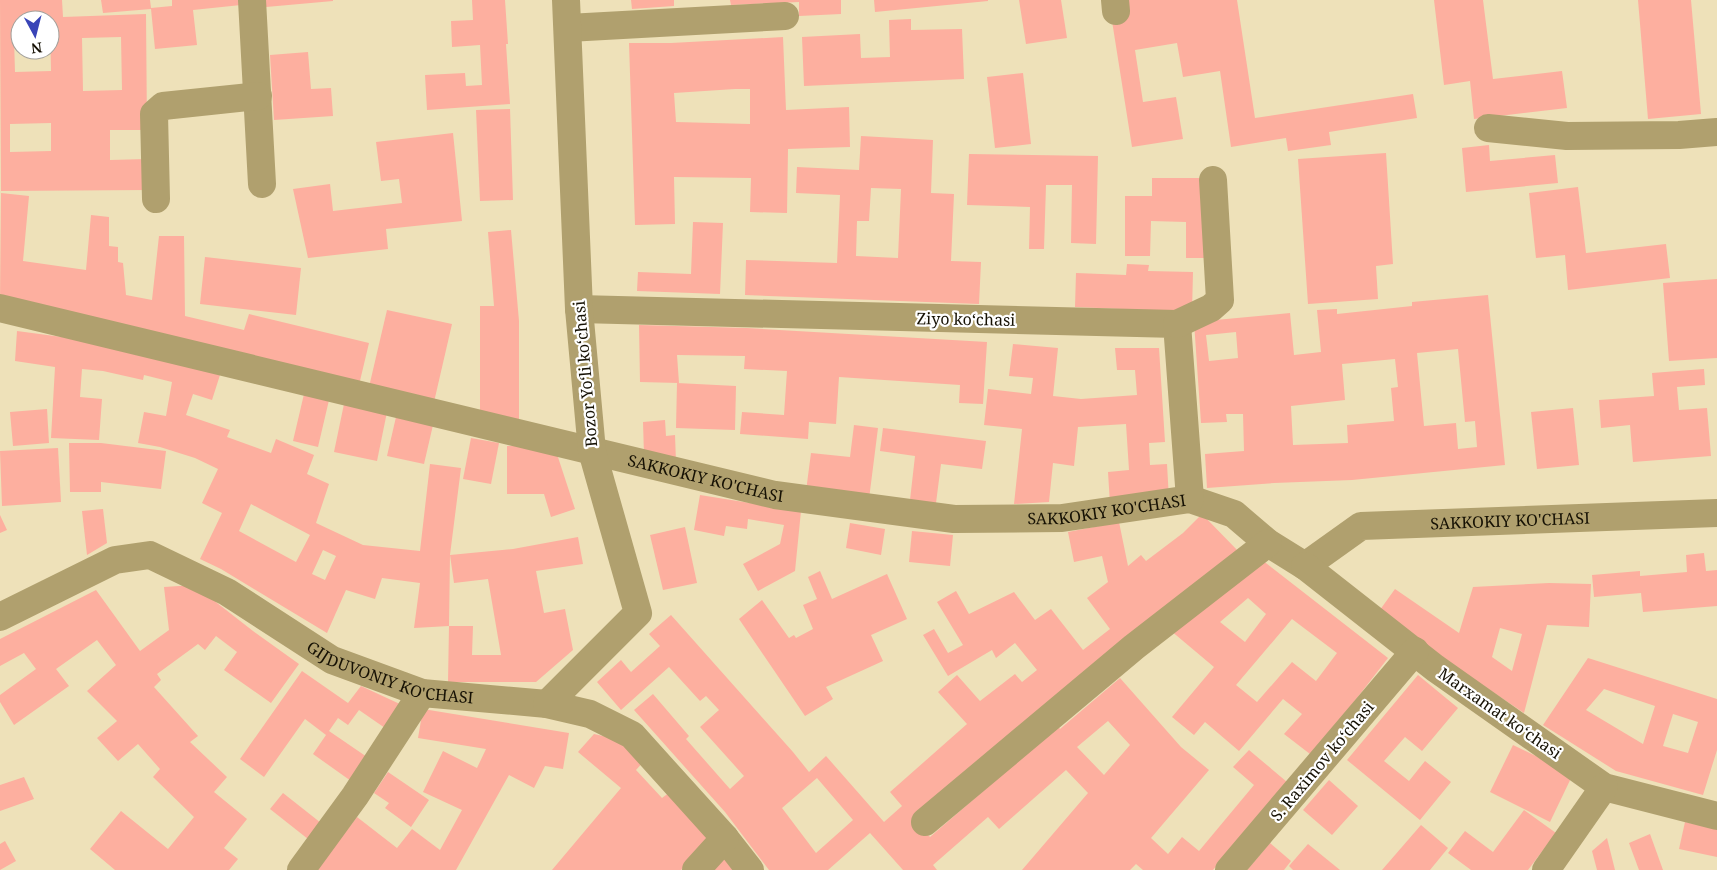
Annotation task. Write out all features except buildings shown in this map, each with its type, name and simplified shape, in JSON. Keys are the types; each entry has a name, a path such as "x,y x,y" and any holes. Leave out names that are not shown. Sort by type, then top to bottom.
{"street":[{"path":"252,0 262,184"},
{"name":"Bozor Yoʻli koʻchasi","path":"547,704 638,613 592,451 579,309 566,0"},
{"path":"568,28 785,16"},
{"path":"156,199 154,114 163,106 258,96"},
{"path":"1488,128 1567,136 1679,135 1717,132"},
{"path":"1190,499 1176,324 1211,308 1220,300 1213,180"},
{"name":"SAKKOKIY KO'CHASI","path":"0,308 775,494 954,519 1062,518 1190,499 1234,514 1268,543 1305,566 1361,526 1717,513"},
{"name":"Ziyo koʻchasi","path":"579,309 1176,324"},
{"path":"925,822 1134,647 1268,543"},
{"name":"GIJDUVONIY KO'CHASI","path":"0,616 115,560 150,555 227,592 332,660 422,693 547,704 590,714 632,735 725,838 750,870"},
{"name":"Marxamat koʻchasi","path":"1305,566 1435,668 1604,787 1717,816"},
{"name":"S. Raximov koʻchasi","path":"1229,870 1415,651"},
{"path":"302,870 355,796 422,693"},
{"path":"1546,870 1604,787"},
{"path":"696,870 725,838"}]}
